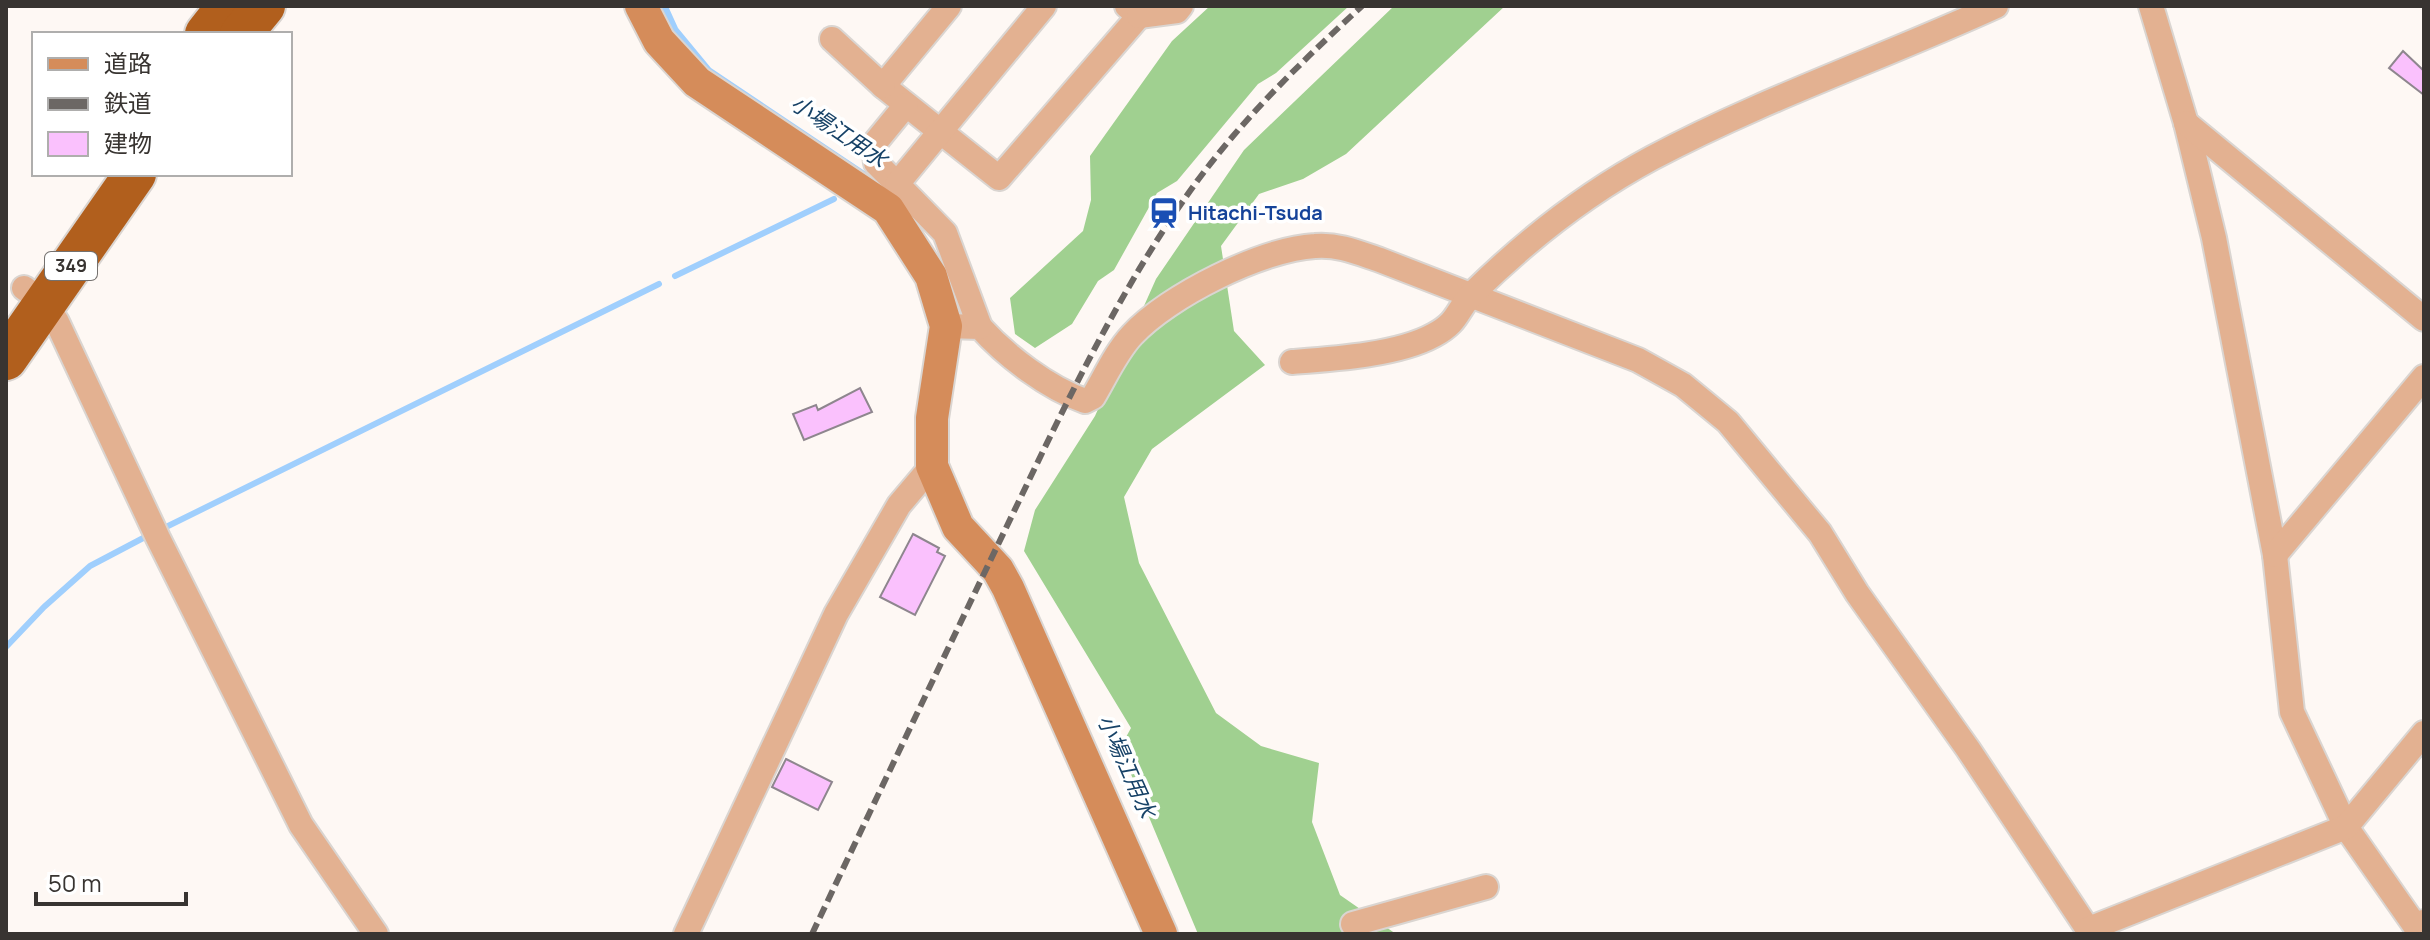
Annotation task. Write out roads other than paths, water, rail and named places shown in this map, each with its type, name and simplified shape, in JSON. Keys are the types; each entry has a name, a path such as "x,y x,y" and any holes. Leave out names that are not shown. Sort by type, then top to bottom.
{"highway":[{"path":"208,32 228,6"},
{"path":"243,32 264,6"},
{"name":"349","path":"6,359 25,302 101,176"},
{"name":"349","path":"25,302 133,176"}],"street":[{"path":"641,6 659,41 697,82 888,209 931,276 946,326 932,418 932,466 958,527 998,570 1008,588 1161,934"},
{"path":"883,86 949,6"},
{"path":"897,184 1044,6"},
{"path":"832,39 937,132 999,178 1133,11 1177,11 1181,6"},
{"path":"1292,362 1357,356 1430,338 1454,323 1471,295 1554,222 1652,158 1734,118 1996,6"},
{"path":"2151,6 2186,123 2214,238 2275,555 2292,712 2346,827 2418,930 2424,922"},
{"path":"906,105 874,144 876,163 945,233 980,327 992,341 1055,386 1085,401 1093,397 1129,338 1161,308 1191,291 1291,249 1318,245 1346,248 1471,295 1658,370 1695,394 1728,422 1820,533 1857,593 2090,932 2346,827 2424,733"},
{"path":"2186,123 2424,319"},
{"path":"25,302 301,825 376,934"},
{"path":"946,326 980,327"},
{"path":"2275,555 2424,377"},
{"path":"686,934 836,614 899,505 932,466"},
{"path":"1353,924 1486,887"}],"water":[{"path":"653,6 668,6 678,28 711,68 902,196 896,204 705,77"}],"waterway":[{"path":"675,276 834,199"},
{"path":"164,528 659,284"},
{"path":"6,647 44,607 90,566 147,536"}],"railway":[{"path":"812,934 1047,443 1137,272 1190,191 1229,141 1293,71 1362,6"}],"place":[{"name":"Hitachi-Tsuda","path":"1164,213"}],"water label":[{"name":"小場江用水","path":"839,131"},
{"name":"小場江用水","path":"1127,766"}]}
